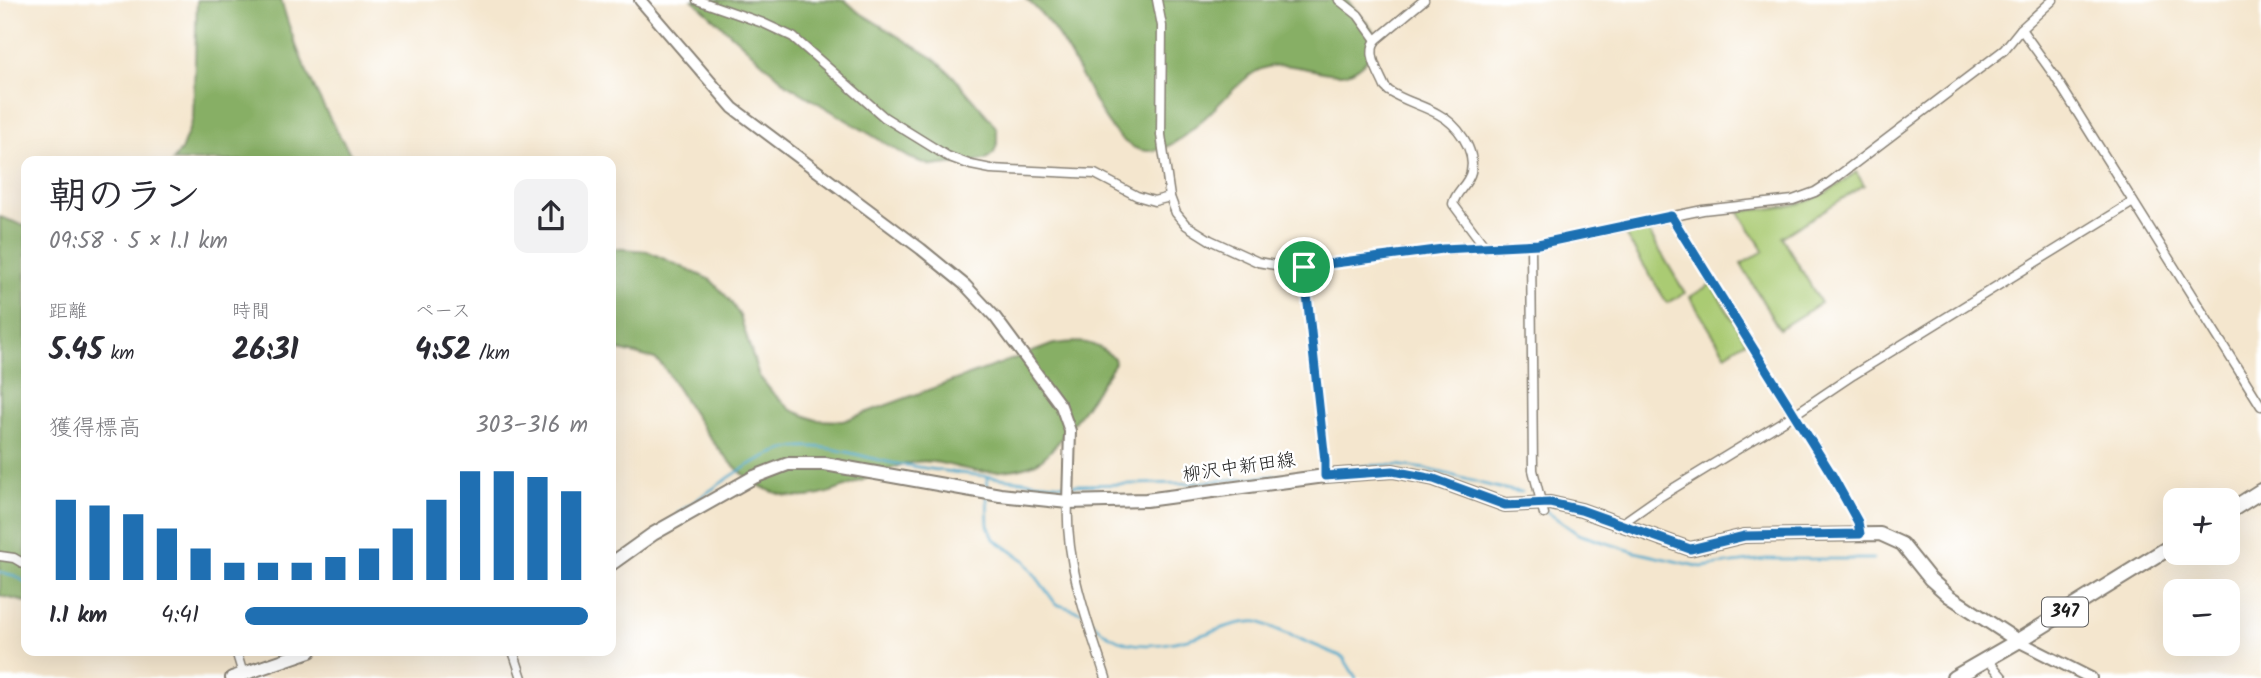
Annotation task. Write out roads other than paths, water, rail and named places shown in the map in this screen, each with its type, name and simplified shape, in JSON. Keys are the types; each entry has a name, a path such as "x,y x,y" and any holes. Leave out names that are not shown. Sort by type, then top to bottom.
{"highway":[{"path":"2240,504 2261,491"},
{"name":"347","path":"1954,678 2163,551"}],"main road":[{"name":"柳沢中新田線","path":"616,560 653,534 743,483 788,464 825,464 1000,495 1146,500 1325,476 1393,471 1434,479 1505,505 1581,510 1690,549 1744,536 1880,534 1902,544 1930,579 1949,596 2018,641"},
{"path":"238,676 296,656"}],"street":[{"path":"639,0 733,108 965,285 995,317 1061,406 1070,431 1067,532 1080,597 1107,678"},
{"path":"697,0 793,37 884,117 947,156 991,169 1095,174 1138,196 1154,201 1170,197"},
{"path":"1157,0 1163,26 1161,135 1170,197 1176,213 1186,225 1210,240 1258,262 1292,268 1429,250 1531,244 1703,210 1793,200 1815,192 2004,50 2021,29 2053,0"},
{"path":"1339,0 1358,15 1376,40"},
{"path":"1424,0 1376,40 1371,48 1372,54 1385,87 1394,94 1443,116 1466,142 1472,158 1471,173 1453,204 1485,247"},
{"path":"2021,29 2054,75 2261,406"},
{"path":"1621,524 1853,375 2133,202"},
{"path":"1671,216 1795,414 1858,522 1860,534"},
{"path":"1531,244 1533,470 1543,509"},
{"path":"1304,267 1325,476"},
{"path":"0,556 21,562"},
{"path":"2018,641 2091,678"},
{"path":"236,656 238,676"},
{"path":"515,656 522,678"},
{"path":"1987,659 2003,678"}],"waterway":[{"path":"678,513 755,462 797,447 826,448 919,467 1067,485"},
{"path":"1331,470 1402,466 1440,472 1522,492"},
{"path":"1073,485 1190,483 1304,473"},
{"path":"987,476 988,490"},
{"path":"987,497 988,525 994,539 1024,560 1056,604 1081,612"},
{"path":"1546,511 1578,534 1635,552 1701,567 1766,559 1873,559"},
{"path":"0,572 21,580"},
{"path":"1089,618 1110,636 1122,641 1149,645 1191,638 1238,624 1259,622 1343,657 1356,678"}]}
